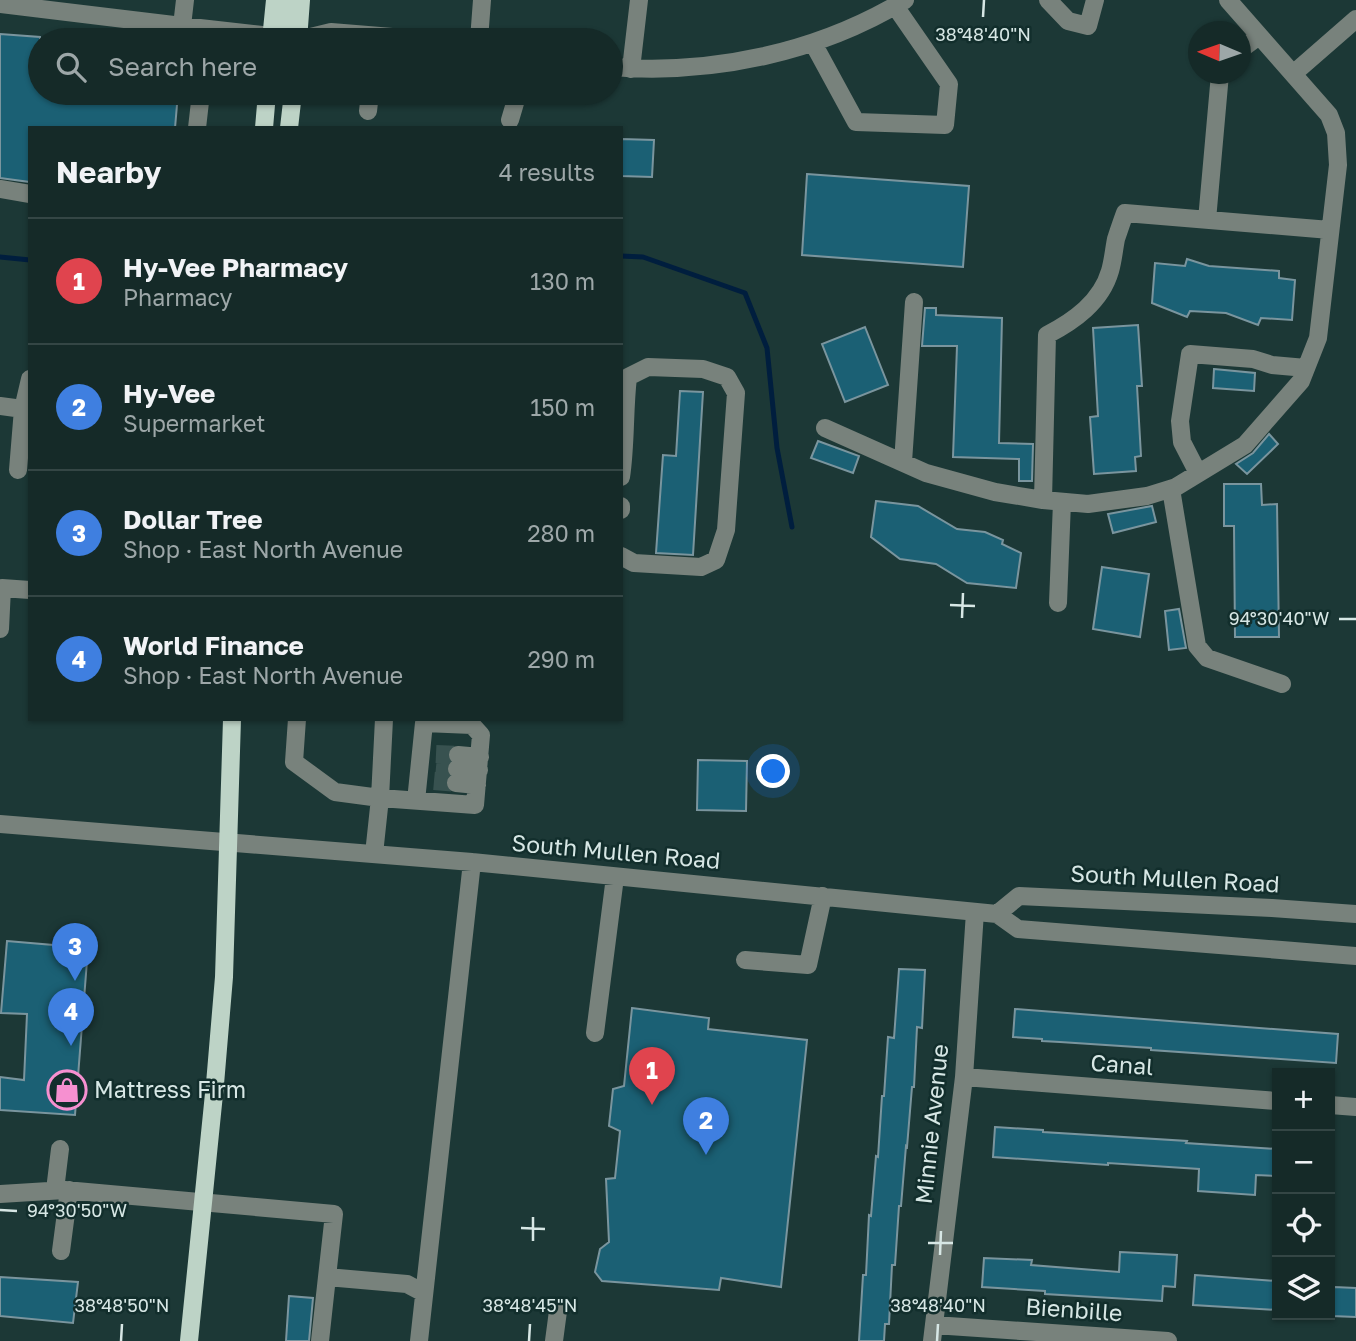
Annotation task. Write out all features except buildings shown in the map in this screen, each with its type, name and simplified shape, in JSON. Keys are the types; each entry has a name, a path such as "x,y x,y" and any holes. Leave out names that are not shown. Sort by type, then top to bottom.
{"main road":[{"path":"274,28 275,0"},
{"path":"288,0 289,28"},
{"path":"299,28 302,0"},
{"path":"264,126 266,105"},
{"path":"279,126 281,105"},
{"path":"289,126 292,105"},
{"path":"189,1341 224,977 232,721"}],"street":[{"path":"183,26 185,0"},
{"path":"480,28 482,0"},
{"path":"631,69 639,0"},
{"path":"1048,0 1068,21 1088,26 1095,0"},
{"path":"825,428 926,473 995,492 1087,504 1147,496 1171,489 1245,445 1301,381 1318,338 1338,165 1336,133 1329,115 1228,0"},
{"path":"623,68 675,69 720,65 765,56 813,43 900,3 949,84 945,125 856,122 813,43"},
{"path":"0,4 44,5 189,28"},
{"path":"1293,74 1356,19"},
{"path":"1251,42 1259,36"},
{"path":"1207,220 1219,84"},
{"path":"197,126 200,105"},
{"path":"510,120 514,105"},
{"path":"0,189 28,194"},
{"path":"1043,500 1047,335 1068,324 1088,308 1103,289 1125,213 1330,230"},
{"path":"903,462 914,302"},
{"path":"1198,473 1182,442 1180,421 1190,354 1253,359 1272,365 1306,368"},
{"path":"623,464 628,377 648,367 704,369 727,377 736,393 726,530 716,560 701,567 634,563 623,557"},
{"path":"0,406 26,410 18,470"},
{"path":"1171,489 1197,646 1208,659 1282,684"},
{"path":"1058,603 1062,502"},
{"path":"0,628 2,588 28,590"},
{"path":"297,721 295,762 335,792 416,801 475,805 481,735 472,725 424,723 428,767 416,801"},
{"path":"374,854 384,721"},
{"path":"479,771 457,769 479,771"},
{"name":"South Mullen Road","path":"0,824 472,862 823,896 998,914 1018,929 1356,956"},
{"path":"419,1341 472,862"},
{"path":"595,1033 615,877"},
{"path":"745,960 808,965 823,896"},
{"name":"South Mullen Road","path":"998,914 1019,896 1356,914"},
{"name":"Minnie Avenue","path":"933,1333 964,1077 975,912"},
{"name":"Canal","path":"964,1077 1272,1101"},
{"path":"1335,1105 1356,1107"},
{"path":"60,1149 61,1251"},
{"path":"0,1194 62,1190 334,1214 320,1341"},
{"path":"327,1277 407,1284 424,1293"},
{"path":"554,1341 558,1311"},
{"name":"Bienbille","path":"933,1333 1168,1341"}],"waterway":[{"path":"623,256 643,257 745,293 767,348 777,448 792,527"},
{"path":"0,257 28,260"}],"tunnel":[{"path":"436,754 458,755"},
{"path":"436,767 457,769"},
{"path":"434,781 456,783"}],"place":[{"name":"Dollar Tree","path":"75,981"},
{"name":"World Finance","path":"71,1046"},
{"name":"Mattress Firm","path":"67,1090"},
{"name":"Hy-Vee Pharmacy","path":"652,1105"},
{"name":"Hy-Vee","path":"706,1155"}]}
